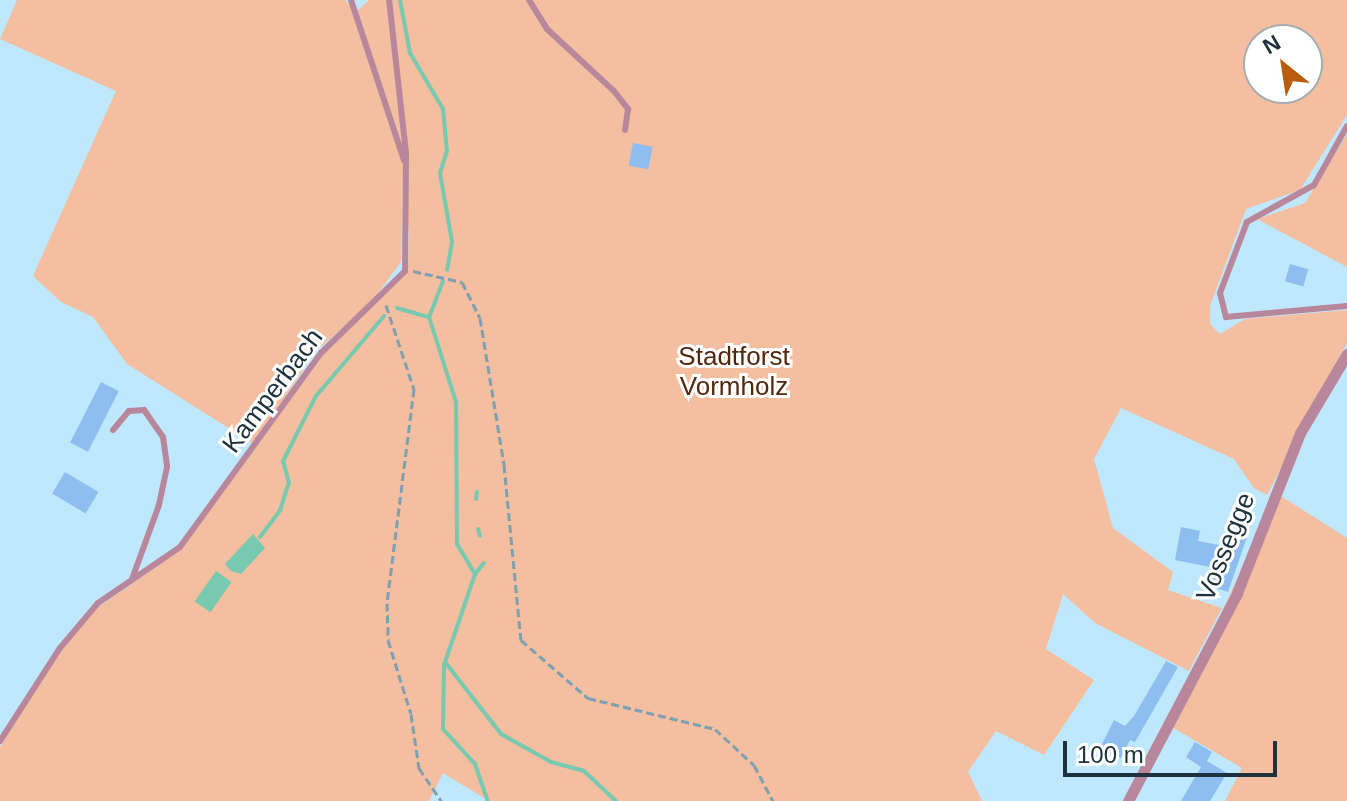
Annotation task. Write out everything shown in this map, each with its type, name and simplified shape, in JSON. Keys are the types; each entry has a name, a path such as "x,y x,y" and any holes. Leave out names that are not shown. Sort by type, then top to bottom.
{"street":[{"name":"Vossegge","path":"1128,801 1237,593 1300,433 1347,354"}],"lane":[{"path":"351,0 404,160"},
{"path":"389,0 404,160 405,271"},
{"path":"529,0 547,29 628,109 625,130"},
{"path":"1347,126 1314,185 1247,222 1220,293 1226,317 1347,306"},
{"name":"Kamperbach","path":"0,741 60,648 98,603 180,547 321,353 382,297 405,271"},
{"path":"113,430 129,411 144,410 163,437 167,467 159,505 132,579"}],"path":[{"path":"405,271 462,282 480,318 504,465 521,640 588,698 715,729 754,765 773,801"},
{"path":"382,297 414,389 387,603 388,640 411,714 419,768 441,801"}],"green space":[{"name":"Stadtforst Vormholz","path":"17,0 345,0 356,12 369,0 1347,0 1347,115 1300,190 1246,209 1210,306 1210,324 1220,334 1245,319 1347,310 1347,343 1267,495 1254,488 1234,459 1121,408 1094,459 1113,528 1173,572 1168,590 1222,608 1189,671 1095,623 1063,594 1046,649 1094,680 1044,755 996,731 968,772 982,801 489,801 443,773 429,801 0,801 0,747 55,658 97,608 182,549 322,356 408,270 409,234 403,168 401,262 370,304 315,352 254,444 127,364 93,317 61,302 33,276 116,91 0,39"},
{"path":"1347,134 1347,267 1257,219 1305,203"},
{"path":"1276,493 1347,538 1347,801 1225,801 1242,768 1170,726"}],"shaded area":[{"path":"253,534 265,548 241,574 231,571 225,564"},
{"path":"216,571 232,582 210,612 195,601"}],"building":[{"path":"633,143 653,147 648,169 629,166"},
{"path":"1290,264 1308,269 1303,287 1285,281"},
{"path":"101,382 119,391 88,452 70,443"},
{"path":"65,472 98,492 86,514 52,493"},
{"path":"1181,527 1200,531 1198,541 1224,546 1228,531 1247,537 1228,592 1210,586 1215,568 1175,560"},
{"path":"1166,661 1178,667 1135,742 1130,740 1121,758 1100,748 1114,720 1125,726 1134,716"},
{"path":"1195,742 1212,752 1207,761 1227,773 1210,801 1181,801 1201,767 1186,757"}],"waterway":[{"name":"Kamperbach","path":"400,0 410,53 443,109 447,151 440,173 452,242 447,270"},
{"name":"Kamperbach","path":"443,281 429,317 456,402 457,544 475,574 445,662 501,734 551,762 584,771 616,801"},
{"path":"397,308 429,317"},
{"path":"260,537 280,510 289,483 283,461 316,396 384,316"},
{"path":"476,499 477,492"},
{"path":"478,529 480,536"},
{"path":"475,574 484,563"},
{"path":"444,664 443,729 475,764 488,801"}]}
